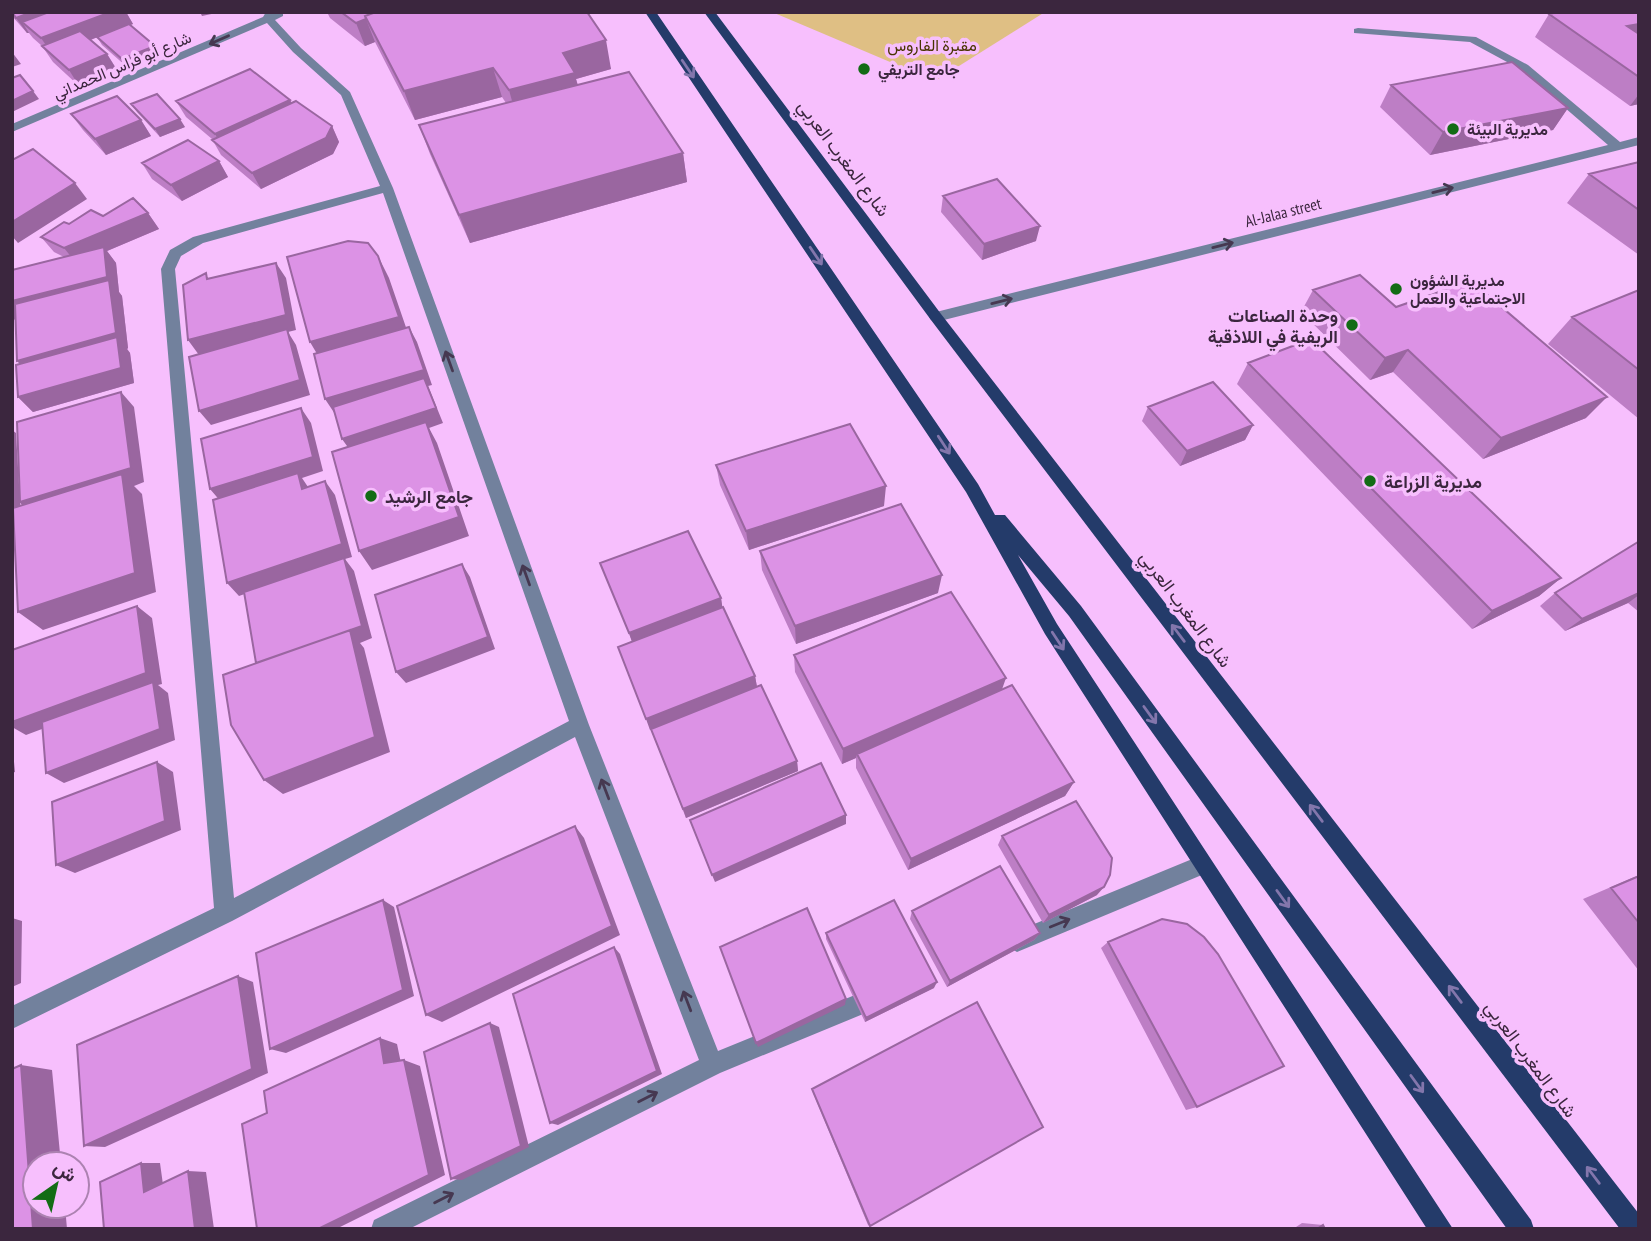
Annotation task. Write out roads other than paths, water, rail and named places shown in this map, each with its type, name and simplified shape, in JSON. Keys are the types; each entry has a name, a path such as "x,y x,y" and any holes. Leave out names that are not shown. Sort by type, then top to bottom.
{"main road":[{"path":"650,12 972,488 1051,629 1441,1229"},
{"name":"شارع المغرب العربي","path":"709,12 936,317 1635,1229"},
{"path":"972,488 1075,611 1522,1229"}],"street":[{"name":"شارع أبو فراس الحمداني","path":"12,128 274,14"},
{"path":"274,14 297,50 331,78 345,94 387,188 580,725 712,1065"},
{"path":"1358,31 1472,39 1524,67 1617,146"},
{"name":"Al-Jalaa street","path":"936,317 1639,141"},
{"path":"225,914 168,269 175,253 198,240 387,188"},
{"path":"12,1017 225,914 580,725"},
{"path":"996,949 1202,865"},
{"path":"383,1229 712,1065 892,991"}],"place":[{"name":"جامع التريفي","path":"864,69"},
{"name":"مديرية البيئة","path":"1453,129"},
{"name":"مديرية الشؤون الاجتماعية والعمل","path":"1396,289"},
{"name":"وحدة الصناعات الريفية في اللاذقية","path":"1352,325"},
{"name":"مديرية الزراعة","path":"1370,481"},
{"name":"جامع الرشيد","path":"371,496"}],"park label":[{"name":"مقبرة الفاروس","path":"932,45"}]}
